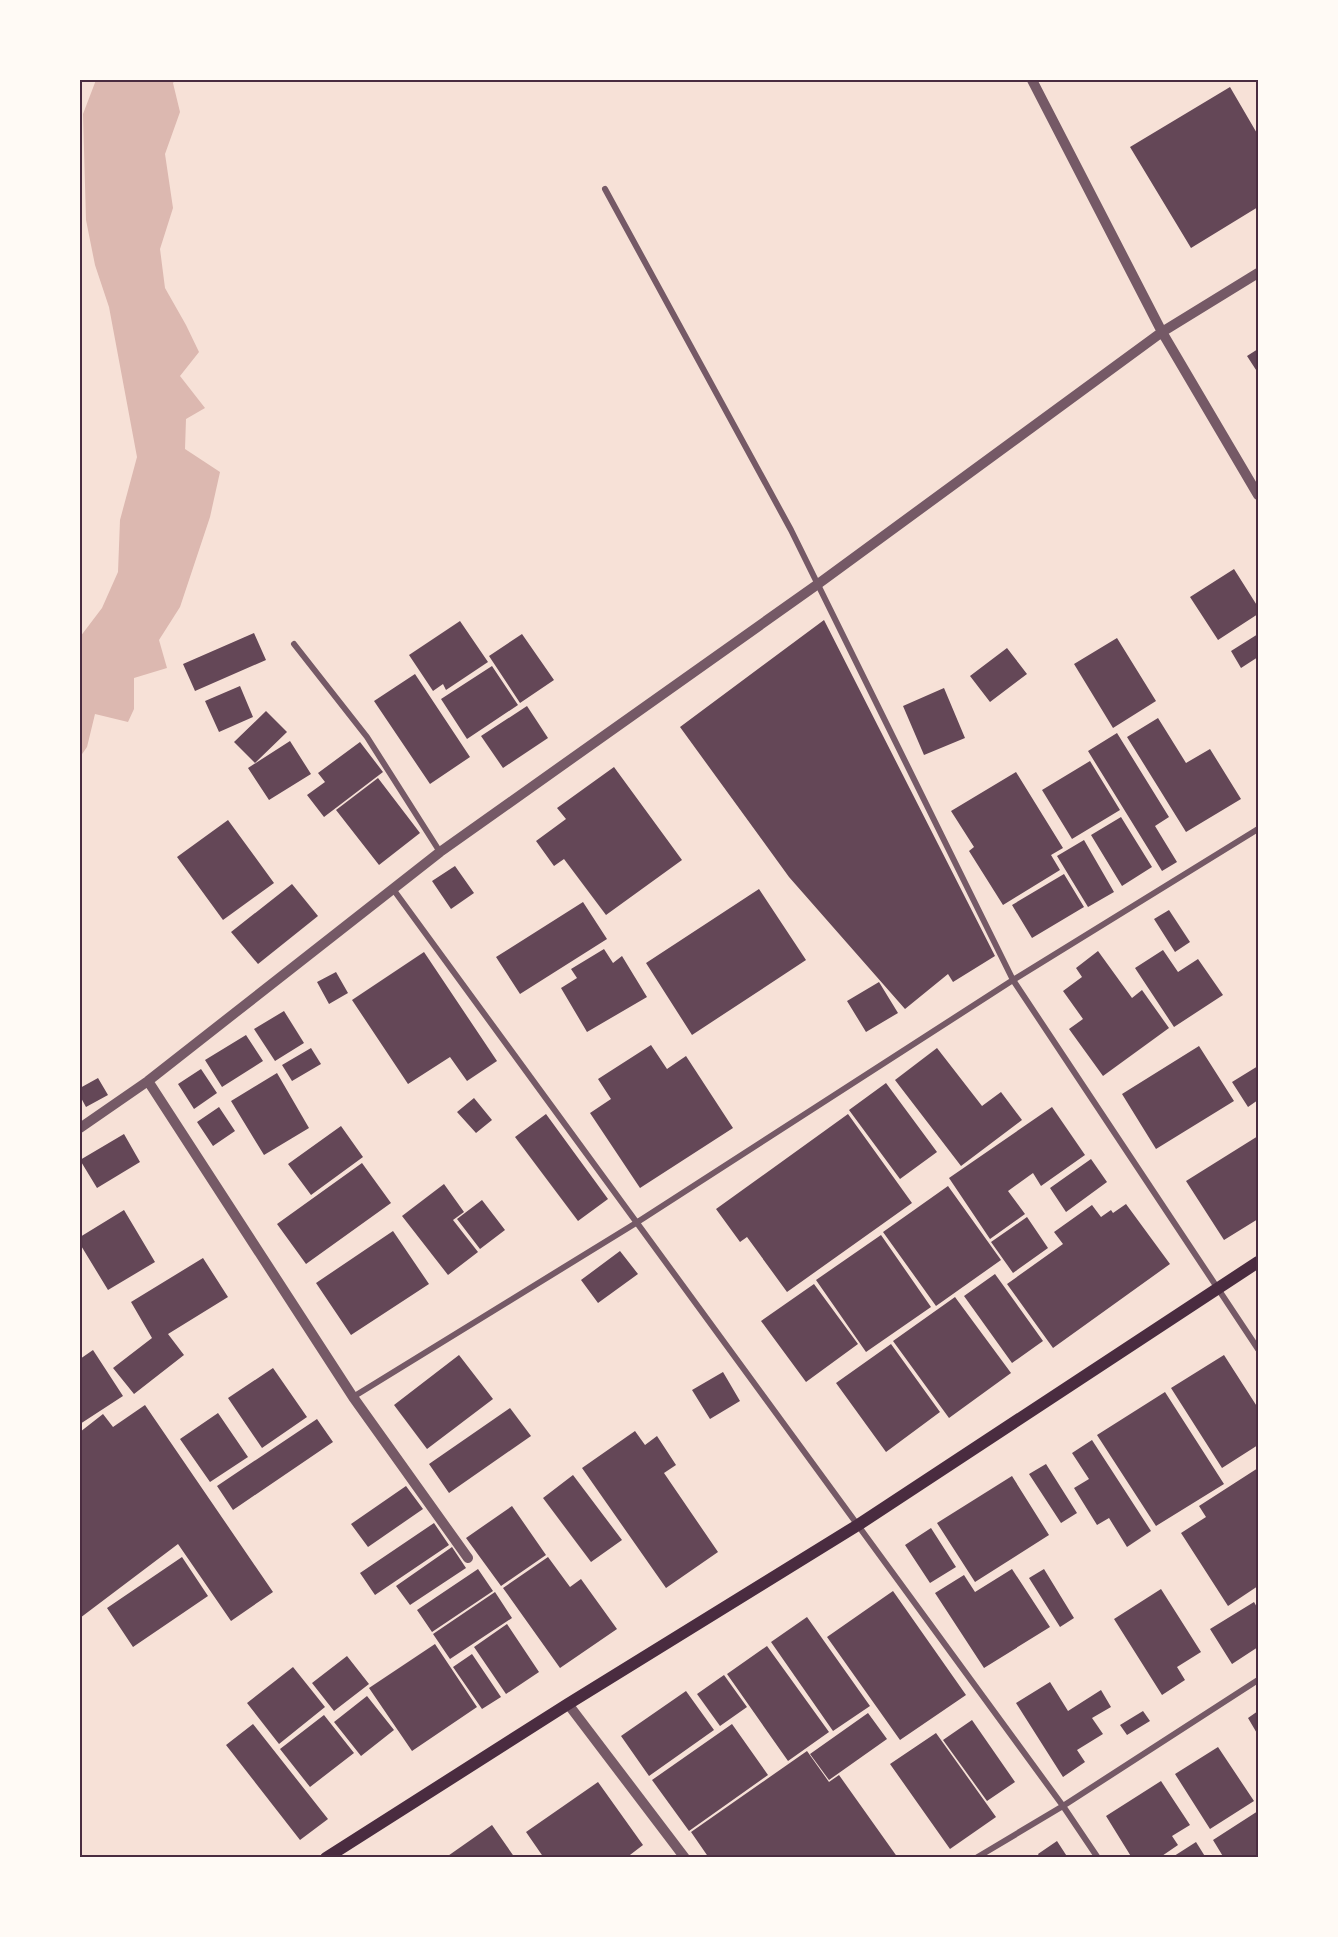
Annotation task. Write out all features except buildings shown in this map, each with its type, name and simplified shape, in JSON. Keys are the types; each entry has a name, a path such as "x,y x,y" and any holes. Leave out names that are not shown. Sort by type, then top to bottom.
{"main road":[{"path":"326,1857 858,1525 1258,1263"}],"street":[{"path":"1032,80 1162,332 1258,495"},
{"path":"605,189 791,530 1013,980 1258,1349"},
{"path":"80,1128 148,1082 440,852 818,584 1162,332 1258,273"},
{"path":"294,644 367,737 440,852"},
{"path":"352,1397 636,1223 1013,980 1258,829"},
{"path":"393,889 1098,1857"},
{"path":"148,1082 352,1397 468,1558"},
{"path":"976,1857 1063,1806 1258,1680"},
{"path":"568,1704 685,1857"}],"shaded area":[{"path":"96,80 175,80 173,83 180,112 165,154 173,208 160,249 165,288 199,352 180,376 205,408 186,419 185,449 220,472 210,517 180,607 159,640 167,668 134,678 134,709 128,722 95,714 87,747 80,757 80,637 102,608 118,572 120,520 137,457 109,307 95,265 86,220 83,114"}]}
